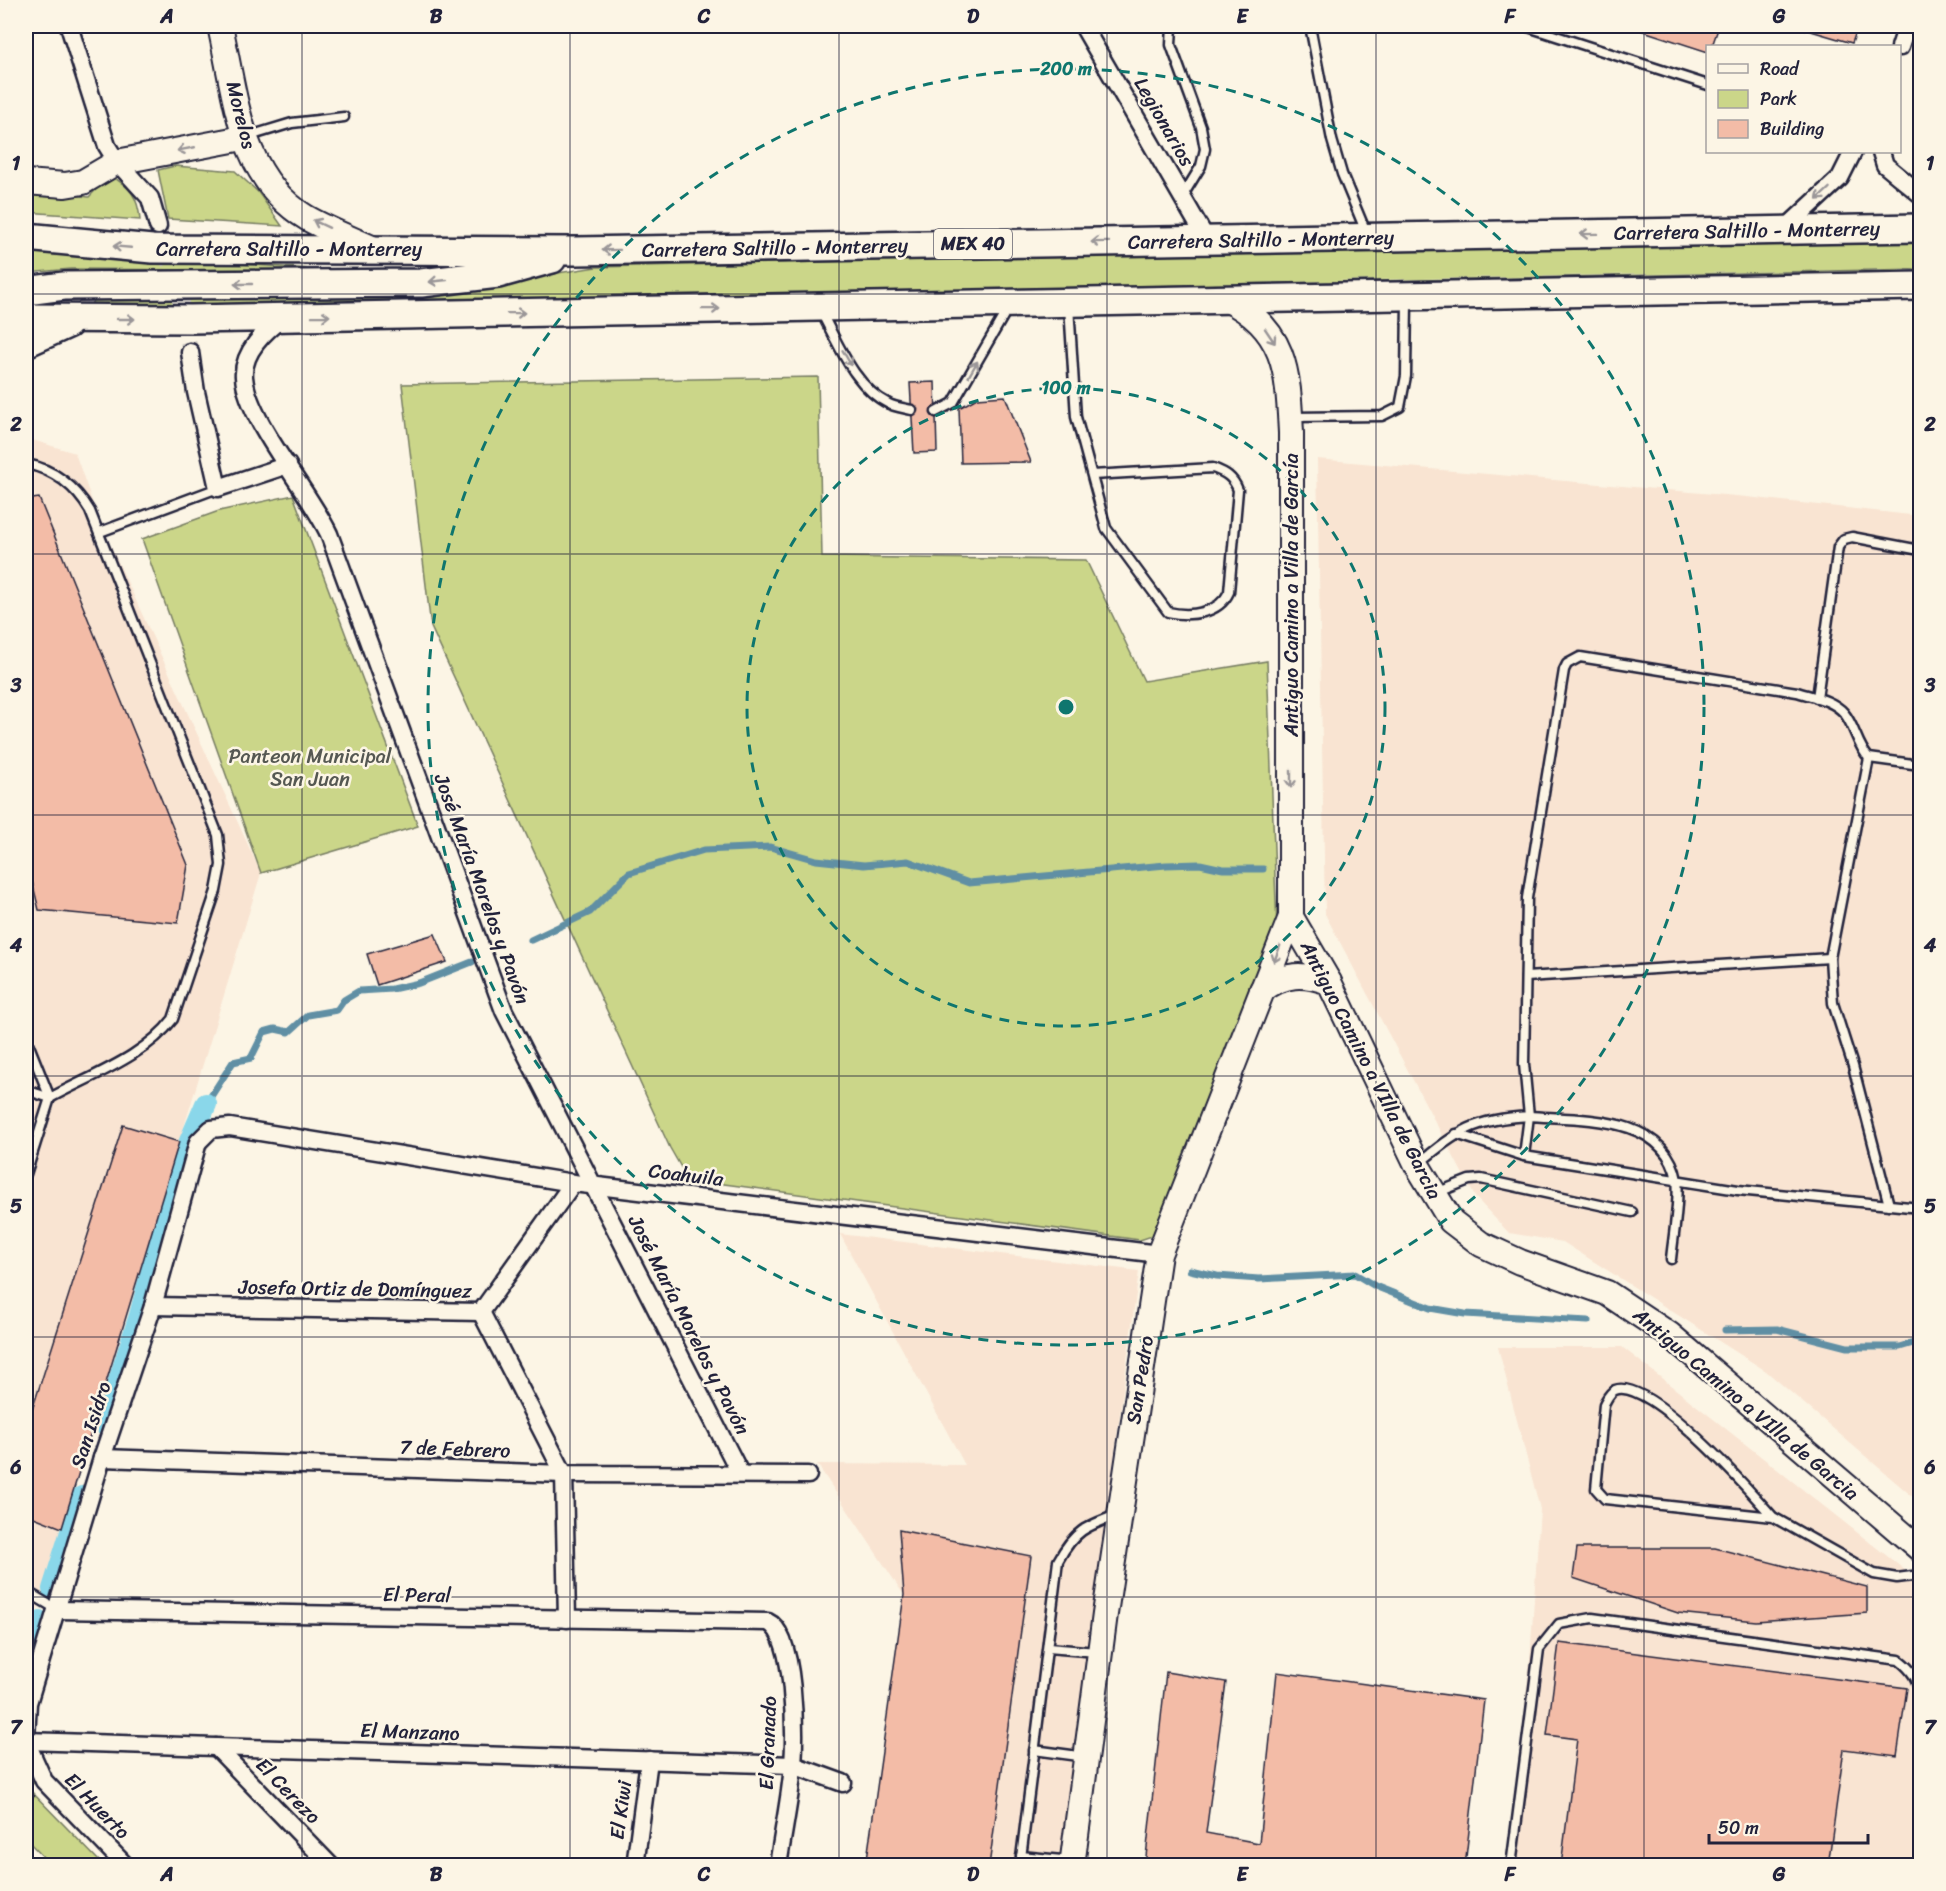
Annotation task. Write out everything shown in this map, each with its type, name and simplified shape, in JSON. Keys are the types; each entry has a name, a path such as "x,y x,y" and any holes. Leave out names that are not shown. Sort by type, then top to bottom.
{"main road":[{"name":"Morelos","path":"220,26 243,138 257,169 280,198 308,218 374,249"},
{"path":"26,182 65,185 83,182 117,162 243,138"},
{"name":"Carretera Saltillo - Monterrey","path":"26,237 152,249 576,251 1920,228"},
{"path":"26,291 64,286 421,283 498,274 576,251"},
{"path":"26,318 284,317 1920,286"},
{"name":"Antiguo Camino a Villa de García","path":"1226,299 1250,313 1274,341 1284,362 1290,417 1291,917"},
{"path":"26,343 55,329 86,319"},
{"name":"Antiguo Camino a VIlla de Garcia","path":"1291,917 1329,982 1417,1165 1451,1221 1481,1244 1520,1262 1607,1293 1670,1335 1920,1549"},
{"name":"San Pedro","path":"1072,1864 1100,1653 1159,1254 1291,917"},
{"path":"1262,990 1282,977 1299,974 1329,982"}],"street":[{"path":"69,26 107,146 117,162 150,198 158,226"},
{"name":"Legionarios","path":"1083,26 1207,240"},
{"path":"1900,45 1907,26"},
{"path":"1784,230 1840,178 1852,153"},
{"path":"1881,153 1885,165 1920,194"},
{"name":"José María Morelos y Pavón","path":"284,317 257,341 243,375 255,412 315,506 329,534 504,1011 740,1473"},
{"path":"190,352 196,392 218,488 288,465"},
{"name":"Coahuila","path":"211,1129 230,1127 573,1183 1159,1254"},
{"name":"San Isidro","path":"26,1740 28,1703 58,1610 102,1458 153,1306 198,1142 211,1129"},
{"path":"481,1312 573,1183"},
{"name":"Josefa Ortiz de Domínguez","path":"153,1306 481,1312 564,1474 567,1619"},
{"name":"7 de Febrero","path":"102,1458 564,1474 808,1475"},
{"name":"El Peral","path":"58,1610 756,1620 774,1625"},
{"name":"El Granado","path":"774,1625 779,1631 790,1670 793,1765 778,1866"},
{"name":"El Manzano","path":"26,1740 793,1765 843,1783"},
{"name":"El Huerto","path":"26,1740 44,1781 126,1866"},
{"name":"El Cerezo","path":"216,1747 331,1866"},
{"name":"El Kiwi","path":"634,1866 649,1760"}],"lane":[{"path":"1172,26 1170,45 1201,127 1205,149 1201,166 1182,197"},
{"path":"1310,26 1332,140 1342,174 1368,238"},
{"path":"1526,26 1706,85"},
{"path":"243,138 292,123 344,117"},
{"path":"1290,417 1382,416 1400,407 1406,376 1407,296"},
{"path":"1069,302 1076,417 1106,528 1163,608 1177,614 1191,614 1216,608 1224,603 1229,592 1238,501 1235,481 1227,473 1213,468 1092,475"},
{"path":"936,412 953,402 1011,303"},
{"path":"818,307 851,366 870,391 889,404 912,410"},
{"path":"26,465 37,466 60,477 80,493 100,532 218,835 221,865 216,891 173,1019 160,1036 141,1049 50,1098 26,1090"},
{"path":"100,532 218,488"},
{"path":"1817,698 1838,547 1844,539 1852,537 1920,550"},
{"path":"1524,1156 1529,1116 1524,1064 1527,898 1567,664 1580,657 1797,692 1828,702 1844,713 1869,758 1830,958 1833,1003 1853,1066 1889,1205"},
{"path":"1869,758 1920,765"},
{"path":"1526,977 1830,958"},
{"path":"26,1038 50,1098 26,1174"},
{"path":"1417,1165 1456,1134 1474,1124 1498,1117 1529,1116 1610,1122 1643,1133 1660,1147 1670,1161 1678,1181 1671,1259"},
{"path":"1456,1134 1524,1156 1738,1191 1920,1208"},
{"path":"1433,1194 1469,1180 1481,1179 1632,1212"},
{"path":"1773,1518 1605,1499 1596,1489 1604,1404 1610,1394 1621,1389 1630,1389 1651,1399 1726,1463 1773,1518 1874,1574 1897,1578 1920,1575"},
{"path":"1072,1864 1021,1861 1058,1561 1069,1540 1086,1526 1120,1514"},
{"path":"26,1591 58,1610"},
{"path":"1512,1866 1539,1649 1559,1624 1592,1618 1899,1660 1910,1668 1918,1682 1920,1695"},
{"path":"1047,1648 1100,1653"},
{"path":"1034,1750 1086,1757"}],"shaded area":[{"path":"26,438 75,453 98,518 261,873 26,1648"},
{"path":"1317,459 1747,497 1920,516 1920,1503 1766,1371 1563,1242 1509,1233 1475,1197 1325,914"},
{"path":"840,1234 1139,1271 1060,1865 866,1865 904,1595 817,1464 965,1465"},
{"path":"1498,1347 1622,1347 1920,1582 1920,1865 1508,1865 1530,1660 1540,1509"}],"green space":[{"path":"175,166 235,171 258,192 282,226 168,219 158,170"},
{"path":"110,175 132,193 140,220 26,212 26,190 89,197"},
{"path":"1920,242 1920,269 546,300 88,307 98,296 457,289 596,267 1405,249 1594,248 1650,243"},
{"path":"26,249 342,271 71,269 26,273"},
{"path":"818,377 822,557 1086,560 1144,681 1267,661 1277,929 1152,1236 1140,1240 694,1180 686,1176 670,1148 431,627 402,384"},
{"name":"Panteon Municipal San Juan","path":"293,495 418,826 261,873 142,539 219,511"},
{"path":"26,1757 42,1776 28,1788 103,1865 51,1865 26,1839"}],"building":[{"path":"1628,26 1719,26 1712,45 1706,45 1706,51"},
{"path":"1794,26 1858,26 1852,43"},
{"path":"935,382 937,452 914,453 910,383"},
{"path":"1005,396 1031,462 961,463 959,408 977,398"},
{"path":"39,498 188,865 178,923 39,910 26,856 26,500"},
{"path":"435,934 447,962 377,985 367,954"},
{"path":"123,1125 179,1142 62,1528 26,1514 26,1429"},
{"path":"899,1530 1031,1556 989,1866 866,1866 904,1595"},
{"path":"1577,1548 1715,1548 1867,1587 1867,1613 1756,1621 1678,1613 1573,1578"},
{"path":"1559,1643 1907,1688 1897,1756 1844,1749 1828,1866 1561,1866 1577,1739 1547,1735"},
{"path":"1166,1672 1226,1682 1206,1833 1259,1843 1277,1672 1484,1700 1465,1866 1145,1866"}],"waterway":[{"path":"531,940 590,912 629,873 704,850 770,847 816,860 864,865 908,861 969,883 1166,865 1200,864 1223,869 1263,869"},
{"path":"206,1104 233,1062 251,1058 264,1032 275,1029 289,1032 308,1015 337,1010 344,1000 359,991 392,989 419,983 472,962"},
{"path":"105,1425 140,1315 181,1162 206,1104"},
{"path":"1190,1270 1217,1276 1259,1279 1355,1274 1375,1286 1430,1308 1465,1314 1588,1321"},
{"path":"1725,1330 1777,1329 1847,1347 1900,1347 1920,1341"},
{"path":"53,1589 82,1497"},
{"path":"26,1672 41,1622"}],"tunnel":[{"path":"158,226 183,310 190,352"}],"railway":[{"path":"26,1858 33,1866"}]}
